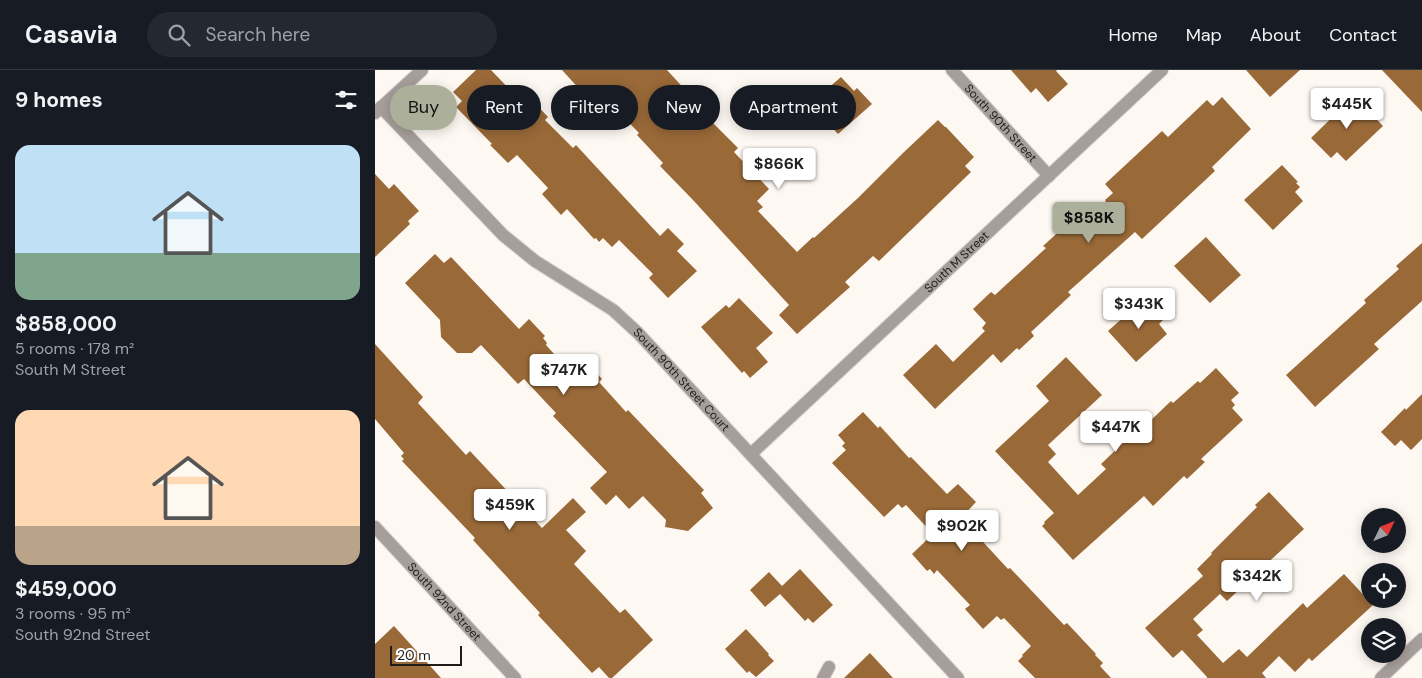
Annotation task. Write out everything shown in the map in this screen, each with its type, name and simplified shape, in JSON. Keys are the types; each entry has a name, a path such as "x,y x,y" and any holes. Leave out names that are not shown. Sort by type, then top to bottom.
{"street":[{"path":"378,110 422,70"},
{"name":"South 90th Street","path":"952,70 1049,176"},
{"name":"South M Street","path":"751,454 1162,70"},
{"name":"South 90th Street Court","path":"378,110 503,235 535,261 613,310 638,333 958,678"},
{"name":"South 92nd Street","path":"375,527 515,678"},
{"path":"1381,678 1422,639"}],"building":[{"path":"476,70 491,70 505,85 467,85 467,118 457,108 462,101 457,96 457,88"},
{"path":"562,70 667,70 681,85 648,85 648,130 720,130 738,148 734,152 769,189 757,201 763,207 758,211 797,252 858,198 938,120 974,157 965,166 971,172 879,261 873,256 845,282 850,287 797,334 779,315 789,305 660,166 663,163 637,135 639,133 636,130 638,130 638,85 576,85"},
{"path":"1011,70 1057,70 1068,84 1048,102 1036,88 1031,93"},
{"path":"1246,70 1300,70 1270,97"},
{"path":"1382,70 1422,70 1422,112"},
{"path":"841,77 848,85 832,85"},
{"path":"857,88 872,104 856,118"},
{"path":"1354,96 1383,126 1346,161 1337,152 1331,158 1311,138"},
{"path":"1222,97 1251,129 1212,167 1215,171 1142,239 1135,232 1068,292 1071,295 1031,332 1034,336 1019,350 1017,348 1001,363 993,354 935,409 903,375 936,344 953,362 985,331 982,328 986,323 973,309 991,292 995,295 1046,248 1043,246 1065,226 1071,232 1106,201 1113,193 1105,184 1162,131 1168,137 1207,100 1213,106"},
{"path":"541,109 548,117 545,120 551,126 551,130 555,130 573,148 576,145 660,236 668,228 684,244 677,251 697,271 668,298 649,278 653,274 619,240 612,247 603,238 599,242 596,238 594,239 567,209 561,215 542,194 548,188 517,155 508,163 490,145 492,144 478,130 541,130"},
{"path":"834,130 843,130 838,134"},
{"path":"1282,165 1298,182 1296,183 1300,187 1295,192 1303,201 1273,230 1244,200"},
{"path":"375,174 389,189 394,184 419,211 408,221 410,224 375,257"},
{"path":"1206,237 1241,275 1210,303 1174,266"},
{"path":"1422,243 1422,301 1374,344 1379,349 1315,407 1286,375 1366,303 1364,300 1399,269 1396,266"},
{"path":"435,254 444,263 451,257 519,329 529,319 545,336 543,338 547,343 546,345 571,373 581,364 585,369 589,365 602,379 599,382 626,412 628,410 704,490 701,493 713,508 688,531 665,527 666,520 643,496 629,509 616,495 606,505 590,488 607,472 553,416 556,413 524,379 518,384 481,345 472,353 457,353 441,337 440,320 405,283"},
{"path":"1146,297 1165,318 1159,324 1167,334 1136,362 1108,331"},
{"path":"739,298 773,333 756,348 768,362 750,378 744,371 742,373 701,327 726,305 729,308"},
{"path":"375,344 423,397 418,403 466,455 470,451 542,528 573,498 586,512 566,530 586,551 574,564 620,613 625,609 653,640 612,678 609,678 599,667 592,673 538,615 540,613 473,540 475,538 402,461 404,459 401,456 404,453 375,419"},
{"path":"1066,357 1102,395 1048,445 1056,454 1048,462 1078,495 1106,469 1101,464 1146,421 1148,423 1171,401 1173,403 1198,381 1200,383 1216,368 1239,393 1231,400 1235,405 1232,408 1243,420 1201,459 1205,462 1187,479 1184,476 1153,506 1144,496 1073,560 1042,526 1054,513 995,451 1049,401 1036,386"},
{"path":"1422,394 1422,439 1411,450 1401,440 1395,446 1381,432"},
{"path":"863,412 878,428 880,426 909,458 911,457 947,494 958,484 976,502 961,518 1008,569 1010,568 1064,625 1067,623 1096,654 1103,663 1100,666 1111,678 1035,678 1018,661 1031,646 1004,618 1001,620 997,616 983,629 965,609 970,605 937,570 934,574 930,569 927,571 912,554 933,534 906,505 902,508 898,504 884,517 832,463 846,450 842,446 845,443 838,435"},
{"path":"1269,492 1304,529 1227,601 1220,594 1193,619 1203,630 1197,635 1223,663 1239,649 1247,657 1303,603 1307,608 1344,574 1361,592 1361,608 1370,608 1312,661 1309,658 1295,672 1279,656 1262,673 1266,678 1207,678 1182,650 1173,658 1145,628 1203,576 1197,569 1257,507 1255,505"},
{"path":"800,569 833,605 813,623 808,618 805,621 780,594 765,607 750,590 769,572 782,586"},
{"path":"394,626 441,678 375,678 375,644"},
{"path":"746,629 774,661 756,677 749,671 747,673 725,649"},
{"path":"870,653 893,678 844,678"}]}
